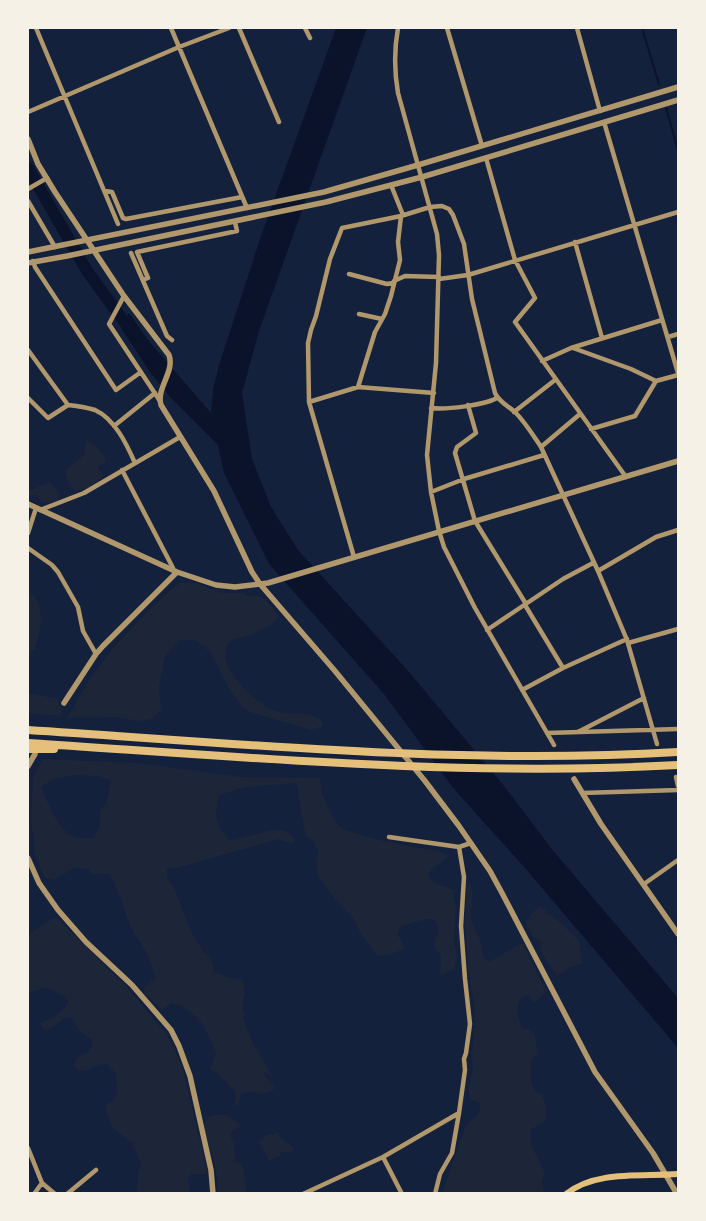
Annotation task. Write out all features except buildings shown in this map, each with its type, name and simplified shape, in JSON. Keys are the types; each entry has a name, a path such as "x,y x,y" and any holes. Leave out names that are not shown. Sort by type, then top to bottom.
{"highway":[{"path":"28,725 94,734"},
{"path":"28,730 269,747 386,753 614,756 678,752"},
{"path":"28,743 268,759 515,769 678,765"},
{"path":"28,749 113,748"}],"main road":[{"path":"566,1194 592,1180 678,1174"}],"street":[{"path":"36,28 118,224"},
{"path":"171,28 247,208"},
{"path":"28,112 228,28"},
{"path":"238,28 278,122"},
{"path":"305,28 310,38"},
{"path":"398,28 394,73 437,234 439,278 434,393 427,455 431,492 439,531 444,547 487,630 554,746"},
{"path":"447,28 482,146"},
{"path":"577,28 600,111"},
{"path":"28,252 324,192 678,87"},
{"path":"30,262 235,222 391,185 678,100"},
{"path":"590,429 635,416 656,381 678,374 604,122"},
{"path":"28,139 46,179 85,241 124,296 166,350 170,364 158,392 114,426"},
{"path":"486,158 515,260 535,298 515,322 626,477"},
{"path":"28,189 46,179"},
{"path":"358,387 375,332 391,296 400,260 398,242 402,215 391,185"},
{"path":"105,191 112,192 123,218 126,219 242,197"},
{"path":"28,201 58,246"},
{"path":"354,557 309,402 308,343 311,330 330,259 342,228 402,215 430,206 442,206 449,209 453,215 464,244 468,275 490,375 497,398 514,412 531,431 541,447 628,641 658,744"},
{"path":"349,274 387,284 408,276 439,278 468,275 678,212"},
{"path":"143,280 148,278 137,252 237,231 235,222"},
{"path":"575,242 602,338"},
{"path":"131,253 167,336 172,340"},
{"path":"30,262 116,390 141,372"},
{"path":"124,296 109,324 141,372 158,392 160,401 180,437 214,492 252,572 425,781 471,843 490,871 513,913 595,1072 653,1153 677,1194"},
{"path":"359,314 382,319"},
{"path":"542,361 571,348 662,320"},
{"path":"668,337 678,334"},
{"path":"571,348 631,368 656,381"},
{"path":"28,350 68,405 97,411 114,426 126,443 135,463"},
{"path":"514,412 555,380"},
{"path":"309,402 358,387 434,393"},
{"path":"28,398 48,418 68,405"},
{"path":"431,408 468,405 497,398"},
{"path":"468,405 476,433 457,447 455,453 475,521 563,668"},
{"path":"541,447 580,414"},
{"path":"28,533 38,510 84,493 180,437"},
{"path":"431,492 544,455"},
{"path":"28,504 175,570 216,585 227,587 268,583 678,461"},
{"path":"122,470 175,570"},
{"path":"598,571 656,537 678,530"},
{"path":"28,548 52,565 58,572 78,607 83,631 96,654"},
{"path":"487,630 564,579 593,563"},
{"path":"64,703 96,654 175,570"},
{"path":"522,690 563,668 628,641 678,629"},
{"path":"577,732 644,698"},
{"path":"547,734 678,729"},
{"path":"28,766 35,754"},
{"path":"676,777 678,786"},
{"path":"574,779 601,824 678,934"},
{"path":"582,793 678,790"},
{"path":"389,837 459,847 471,843"},
{"path":"435,1194 440,1174 452,1152 459,1113 464,1059 470,1024 461,926 464,877 459,847"},
{"path":"28,858 42,888 58,910 86,942 132,985 171,1030 190,1076 211,1170 213,1194"},
{"path":"644,884 678,860"},
{"path":"303,1194 383,1157 459,1113"},
{"path":"28,1148 42,1183 55,1194"},
{"path":"383,1157 402,1194"},
{"path":"67,1194 96,1170"},
{"path":"34,1194 42,1183"}],"shaded area":[{"path":"336,28 367,28 259,331 242,393 252,459 271,507 298,550 410,673 505,787 551,848 678,998 678,1048 525,868 454,789 384,694 269,564 224,473 218,445 171,398 150,372 121,328 129,313 148,340 211,413 213,389 220,362 262,233"},
{"path":"86,441 95,445 106,458 105,462 98,467 103,476 90,486 75,491 66,478 65,471 84,455"},
{"path":"50,482 59,493 58,499 54,502 42,503 37,495 28,496 28,491"},
{"path":"180,583 196,583 222,593 245,593 247,596 262,597 269,603 279,616 265,628 229,643 225,651 230,670 254,698 270,709 283,713 310,715 322,721 322,726 311,730 250,712 242,706 229,689 211,653 196,640 180,640 165,655 159,686 161,709 152,719 139,721 115,717 68,718 99,667 117,645 153,606"},
{"path":"28,596 34,596 38,602 41,616 35,650 28,653"},
{"path":"28,693 58,699 63,709 60,716 28,713"},
{"path":"43,759 137,763 241,777 320,778 324,800 340,827 379,840 442,852 448,856 428,874 436,883 456,891 454,897 456,907 454,943 457,954 454,969 447,972 444,976 440,974 441,955 435,949 434,939 439,934 438,926 436,921 431,919 401,926 398,934 404,949 391,954 377,956 360,932 354,919 318,877 316,861 319,852 312,840 306,837 296,783 245,787 219,795 216,809 217,820 221,830 230,841 269,831 283,830 294,837 293,844 278,839 177,868 167,868 167,878 174,888 192,933 203,951 211,958 215,973 242,980 245,990 242,1006 245,1014 243,1017 245,1025 273,1077 266,1072 263,1074 274,1087 273,1090 262,1094 249,1092 241,1094 238,1107 235,1103 236,1093 220,1075 210,1069 216,1054 208,1034 200,1021 182,1006 171,1003 162,1010 144,993 144,988 156,978 147,953 130,927 122,901 109,873 93,875 89,869 73,868 55,880 45,878 35,854 31,819 33,777","holes":["76,775 98,776 111,781 106,803 100,811 100,825 93,839 73,836 62,828 41,787 53,779"]},
{"path":"467,878 472,892 472,922 479,937 485,959 488,962 519,944 523,944 544,987 545,994 533,1004 529,995 522,997 518,1005 518,1013 523,1029 528,1029 535,1034 537,1053 531,1062 531,1081 534,1091 542,1095 546,1114 545,1121 530,1130 530,1137 545,1174 542,1181 544,1193 442,1193 466,1125 478,1115 481,1104 469,1099 469,1086 473,1069 475,1011 468,967 465,924"},
{"path":"540,906 579,941 582,963 569,968 557,976 541,952 540,940 533,937 526,923 531,914"},
{"path":"57,918 126,986 167,1035 182,1066 207,1170 206,1174 191,1174 188,1180 190,1193 137,1193 137,1178 141,1164 133,1144 113,1128 105,1109 107,1104 117,1094 116,1073 106,1063 81,1071 74,1067 77,1058 89,1052 92,1046 91,1038 79,1031 73,1018 67,1017 46,1031 40,1024 62,1011 69,1001 60,993 46,988 28,992 28,935 52,919"},
{"path":"214,1115 226,1115 240,1124 240,1127 231,1132 230,1135 234,1144 235,1161 243,1167 247,1193 218,1193 215,1166 205,1127 207,1118"},
{"path":"279,1132 280,1135 278,1136 293,1147 293,1151 288,1153 280,1151 280,1156 269,1161 259,1141 269,1134 272,1135"}],"waterway":[{"path":"642,28 659,84"},
{"path":"666,108 678,150"},
{"path":"28,168 87,271 134,335"}]}
